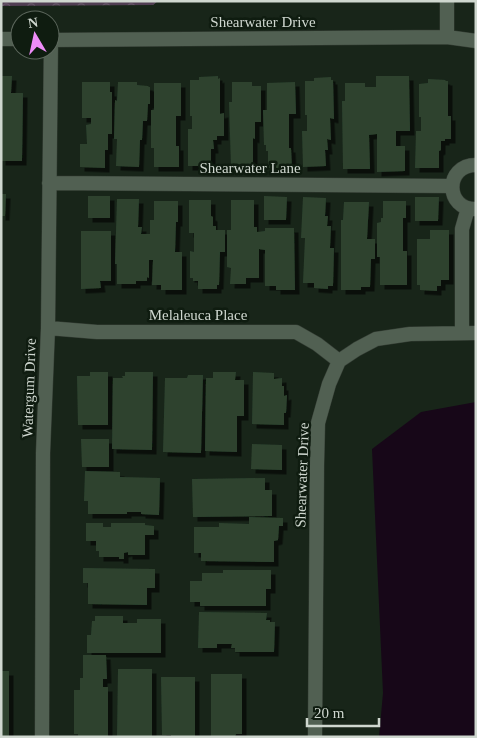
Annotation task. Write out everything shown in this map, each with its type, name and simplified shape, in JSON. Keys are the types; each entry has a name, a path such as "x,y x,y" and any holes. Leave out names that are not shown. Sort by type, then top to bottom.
{"street":[{"path":"447,1 447,37"},
{"name":"Shearwater Drive","path":"60,40 447,37 476,41"},
{"name":"Watergum Drive","path":"42,737 43,453 48,328 50,60"},
{"path":"339,361 376,339 410,334 469,333 462,229 472,208 463,206 457,201 453,194 452,186 458,171 465,166 476,165"},
{"name":"Shearwater Lane","path":"49,183 452,186"},
{"name":"Melaleuca Place","path":"48,328 97,332 296,332 317,344 339,361"},
{"name":"Shearwater Drive","path":"315,737 318,423 329,384 339,361"}],"green space":[{"path":"1,1 158,1 153,5 1,6"}],"shaded area":[{"path":"476,402 476,737 379,737 383,693 372,449 421,412"}],"building":[{"path":"1,76 12,76 11,93 23,93 22,161 1,161"},
{"path":"218,76 218,79 220,78 220,114 224,113 224,136 217,136 217,140 213,140 214,149 211,149 211,166 188,166 188,129 192,129 190,80 199,80 199,77"},
{"path":"376,76 409,76 410,131 396,131 396,146 405,146 405,171 377,172 377,134 369,135 370,169 343,169 342,101 345,101 345,83 365,83 365,87 376,87"},
{"path":"331,77 331,80 333,80 334,119 330,118 331,140 327,139 328,150 325,150 326,166 303,167 302,131 307,131 305,81 314,81 314,78"},
{"path":"428,79 448,81 448,116 451,116 451,139 441,141 439,168 415,168 416,131 421,131 419,84 428,83"},
{"path":"82,82 110,82 110,92 112,92 112,134 108,134 108,150 105,150 105,168 80,167 80,144 87,144 86,125 91,124 91,118 82,118"},
{"path":"118,82 137,82 137,85 150,87 147,121 143,121 142,140 140,140 139,167 116,166 117,139 114,139 115,100 117,101"},
{"path":"232,82 252,82 252,86 261,86 261,122 255,122 253,167 231,167 229,102 232,102"},
{"path":"295,82 296,114 289,114 289,148 291,148 292,168 268,168 268,151 266,151 266,145 264,145 263,110 267,110 267,83"},
{"path":"154,83 181,83 181,116 176,116 176,146 179,146 179,167 154,167 154,148 151,148 151,110 154,110"},
{"path":"1,194 6,194 5,216 1,216"},
{"path":"88,196 110,196 110,218 88,218"},
{"path":"264,196 287,197 286,220 264,220"},
{"path":"303,197 326,198 325,216 328,216 327,226 331,226 330,248 334,248 333,286 328,286 328,289 314,288 314,283 303,283 305,238 301,238"},
{"path":"415,197 439,197 438,221 415,221"},
{"path":"117,199 139,199 138,227 142,227 141,234 150,234 150,220 154,220 154,201 178,201 175,252 182,252 182,290 161,290 161,285 152,285 153,260 149,260 149,278 147,277 147,281 136,281 136,284 117,284 117,264 115,264"},
{"path":"189,200 211,200 213,226 216,226 216,230 225,230 225,252 220,252 219,285 217,285 217,289 198,289 198,281 193,281 193,278 190,278 190,251 194,252 194,233 189,233"},
{"path":"231,200 254,200 254,227 257,227 257,232 265,231 265,228 294,228 295,290 276,290 276,286 265,286 265,250 259,249 259,278 246,278 246,284 230,284 231,268 227,267 227,230 231,230"},
{"path":"383,201 406,201 406,218 403,218 403,251 407,251 407,285 380,285 380,257 377,257 377,223 381,222 381,218 383,218"},
{"path":"344,202 369,202 367,239 375,239 375,259 371,259 370,287 361,287 361,290 341,290 341,220 343,220"},
{"path":"430,230 449,230 449,280 441,280 441,286 437,286 437,291 420,290 420,285 417,285 417,239 430,239"},
{"path":"81,231 111,231 111,281 100,281 101,288 81,289"},
{"path":"90,372 108,372 108,425 78,425 77,376 90,376"},
{"path":"125,372 153,372 152,450 112,449 113,378 123,378 122,376 125,376"},
{"path":"213,372 236,372 235,380 244,380 244,416 237,416 237,452 205,451 206,378 213,378"},
{"path":"253,372 274,373 274,379 282,378 284,396 287,395 284,425 252,424"},
{"path":"188,375 203,375 201,453 163,452 165,378 187,378"},
{"path":"81,439 109,439 109,467 82,467"},
{"path":"252,444 282,445 282,470 251,469"},
{"path":"85,471 120,472 120,477 160,478 159,515 141,514 141,512 88,514 88,501 84,501"},
{"path":"265,478 265,490 272,490 272,516 193,517 192,479"},
{"path":"249,517 283,518 283,526 279,526 278,540 274,541 274,562 201,561 201,553 194,553 194,527 219,527 219,523 249,524"},
{"path":"86,523 103,523 103,527 111,527 111,523 145,523 145,525 154,526 154,535 145,535 145,555 128,555 128,552 124,553 124,559 119,559 119,557 99,557 99,551 96,551 96,541 86,541"},
{"path":"83,568 155,569 155,588 147,588 147,605 88,604 88,583 83,583"},
{"path":"223,570 271,570 271,589 266,589 266,606 200,606 200,602 190,602 190,581 202,581 202,573 223,573"},
{"path":"199,612 267,613 266,620 275,622 274,652 235,652 235,648 231,648 232,644 217,644 217,648 198,648"},
{"path":"95,616 123,616 123,623 137,623 137,619 161,619 161,653 87,653 87,635 91,635 92,621 95,621"},
{"path":"83,655 106,655 107,679 103,679 103,687 108,687 108,737 78,737 78,734 74,734 74,690 80,690 80,678 83,678"},
{"path":"118,669 152,669 152,737 117,736"},
{"path":"1,671 9,671 9,737 1,737"},
{"path":"211,674 242,674 242,734 236,734 235,737 211,737"},
{"path":"161,677 195,677 195,737 162,735"}]}
